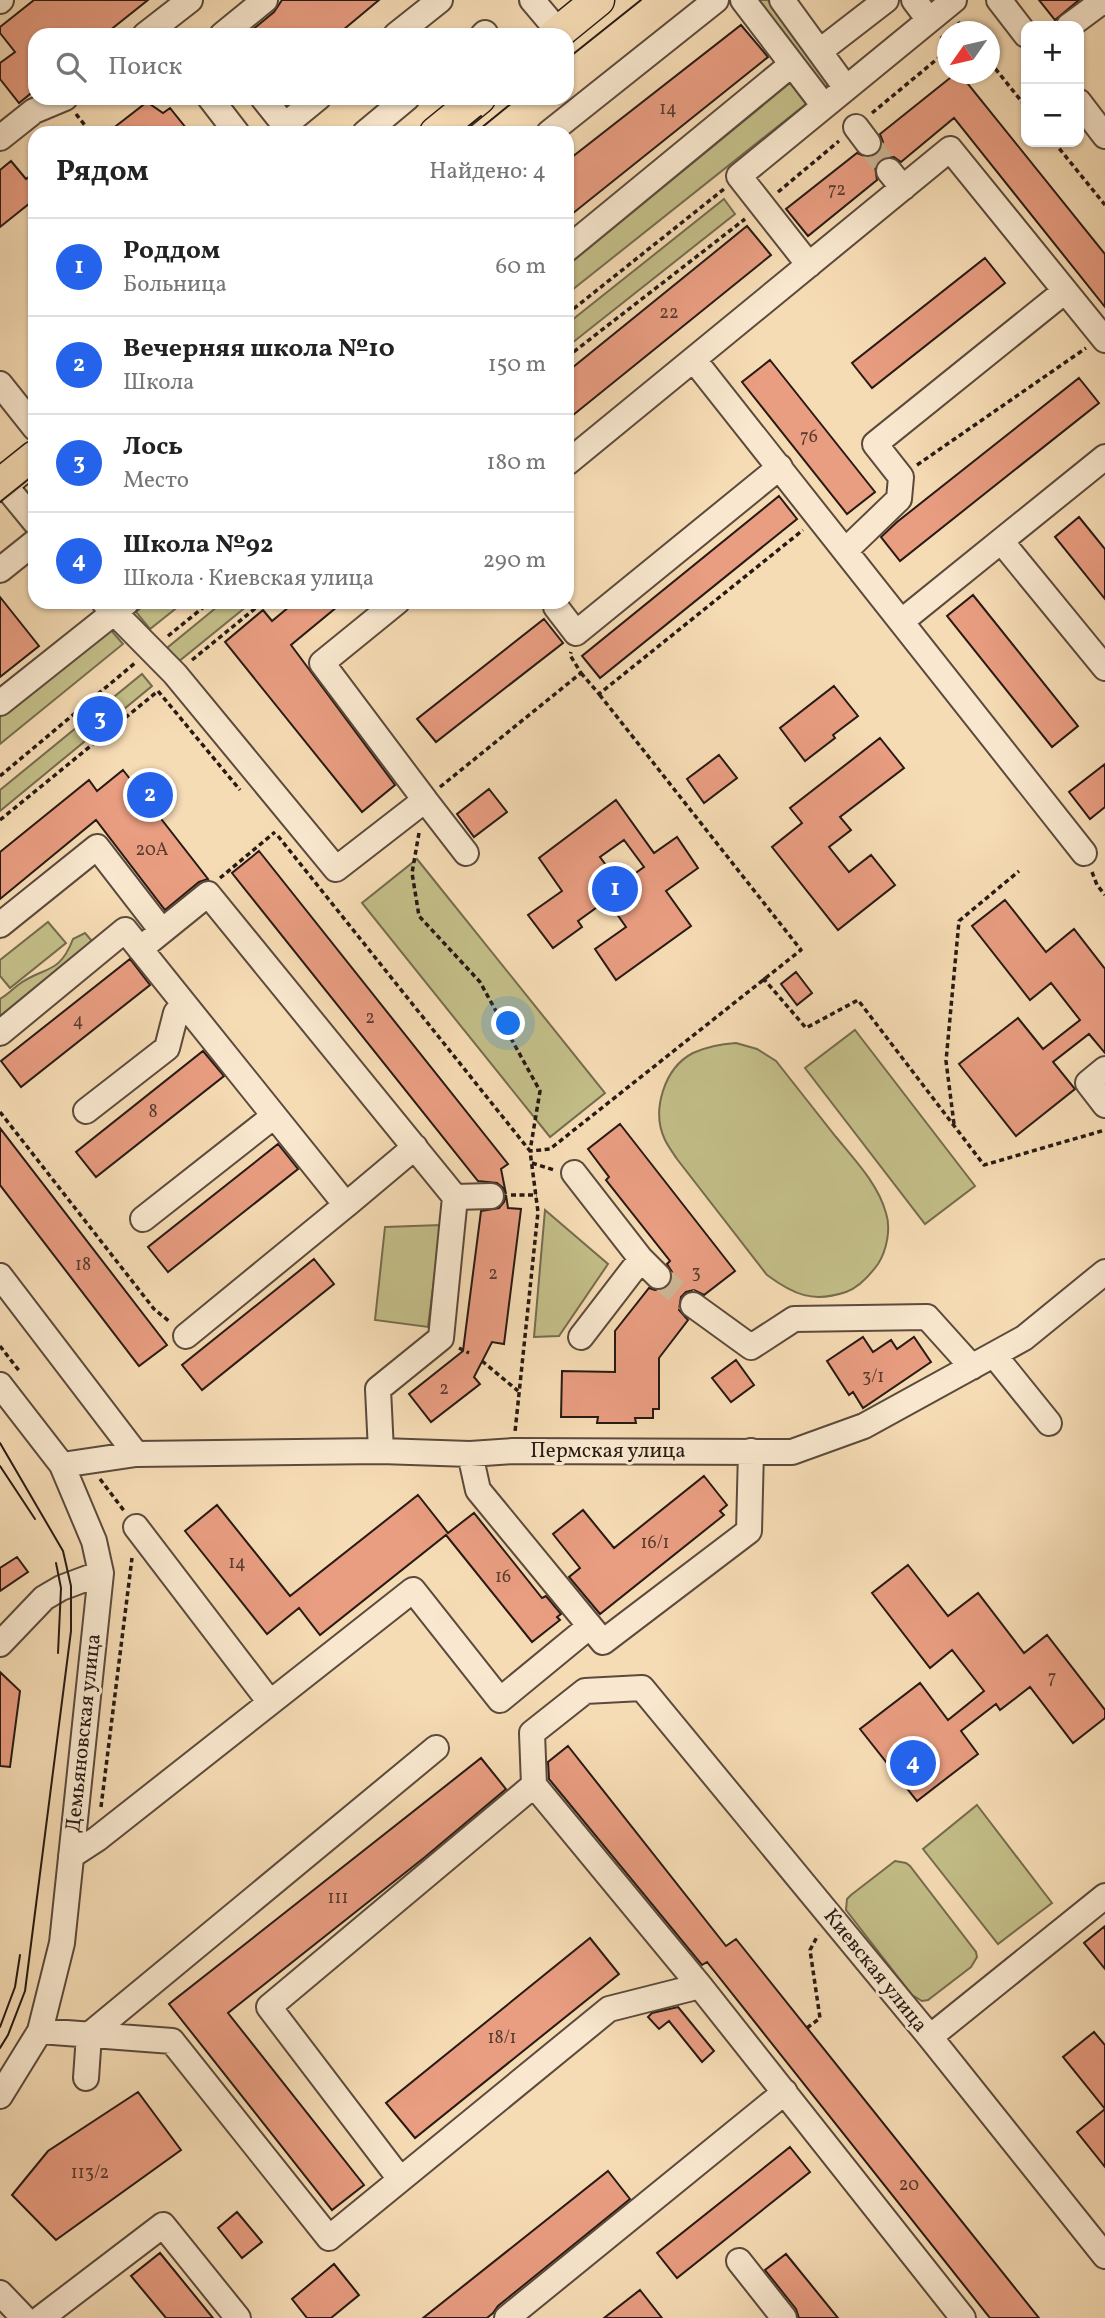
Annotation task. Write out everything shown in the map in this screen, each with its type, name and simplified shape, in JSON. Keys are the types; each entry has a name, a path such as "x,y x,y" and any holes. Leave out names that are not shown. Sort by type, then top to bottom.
{"main road":[{"path":"563,28 598,0"},
{"path":"445,126 470,105"},
{"path":"1,484 28,463"}],"street":[{"path":"154,28 190,0"},
{"path":"231,28 265,0"},
{"path":"405,28 440,0"},
{"path":"532,0 553,28"},
{"path":"559,126 716,0"},
{"path":"743,0 824,106"},
{"path":"782,0 846,89"},
{"path":"820,51 886,0"},
{"path":"914,0 929,20"},
{"path":"809,265 739,176 954,0"},
{"path":"999,0 1021,29"},
{"path":"1076,21 1100,3 1105,3"},
{"path":"574,243 792,64"},
{"path":"0,138 34,111 48,105"},
{"path":"215,105 232,126"},
{"path":"269,105 286,126"},
{"path":"291,126 311,105"},
{"path":"373,126 399,105"},
{"path":"1084,109 1105,136"},
{"path":"574,457 809,265 896,179 950,149 1104,338"},
{"path":"846,550 899,499 901,477 875,444 1065,291"},
{"path":"694,360 1084,853"},
{"path":"0,384 28,419"},
{"path":"902,621 1105,457"},
{"path":"558,609 576,633 779,467"},
{"path":"1,484 28,514"},
{"path":"1001,541 1105,668"},
{"path":"0,570 28,547"},
{"path":"0,703 111,609"},
{"path":"117,609 150,651 166,683 336,869 425,800"},
{"path":"388,609 322,663 466,853"},
{"path":"0,925 97,847 162,931"},
{"path":"140,949 208,894 455,1197 441,1338 378,1388 381,1451"},
{"path":"0,1032 125,930 346,1206"},
{"path":"86,1111 167,1048 176,1013 184,1004"},
{"path":"1105,1069 1088,1083 1105,1105"},
{"path":"143,1219 274,1116"},
{"path":"186,1336 415,1147"},
{"path":"574,1174 641,1259 658,1276"},
{"path":"455,1197 499,1196"},
{"path":"581,1338 641,1259"},
{"name":"Пермская улица","path":"62,1465 136,1454 381,1451 470,1454 513,1451 792,1452 864,1426 1024,1338 1105,1272"},
{"path":"0,1276 136,1454"},
{"path":"694,1305 751,1347 794,1319 927,1317 972,1367"},
{"path":"994,1355 1049,1423"},
{"name":"Демьяновская улица","path":"0,1385 62,1465 94,1541 101,1573 62,1943 40,2031 0,2095"},
{"path":"470,1454 478,1490 603,1642 749,1531 751,1451"},
{"path":"136,1527 269,1701"},
{"path":"0,1644 44,1598 61,1588 101,1573"},
{"path":"71,1856 97,1839 413,1590 500,1700 590,1626"},
{"name":"Киевская улица","path":"534,1785 532,1733 585,1691 642,1688 1105,2256"},
{"path":"86,2078 89,2035 436,1748"},
{"path":"400,2179 269,2007 534,1785 700,1986 963,2318"},
{"path":"930,2038 1105,1896"},
{"path":"40,2031 172,2041 329,2238 609,2009 700,1986"},
{"path":"507,2318 785,2092"},
{"path":"41,2318 163,2225 238,2318"},
{"path":"739,2261 784,2318"},
{"path":"0,2293 24,2318"}],"path":[{"path":"574,352 762,205 862,135 937,60"},
{"path":"1000,75 1021,101"},
{"path":"1058,147 1105,205"},
{"path":"574,308 739,176"},
{"path":"901,477 1104,338"},
{"path":"599,694 819,517"},
{"path":"0,776 201,609"},
{"path":"0,820 256,609"},
{"path":"530,1151 550,1149 801,950 581,673 570,655 576,633"},
{"path":"513,1451 538,1212 530,1151 540,1091 480,982 419,916 412,873 425,800 581,673"},
{"path":"166,683 242,792"},
{"path":"267,822 530,1151"},
{"path":"208,894 220,877 275,832"},
{"path":"1084,853 1097,885 1105,895"},
{"path":"954,1126 946,1061 960,921 1019,871"},
{"path":"763,978 806,1028 858,1000 984,1165 1105,1130"},
{"path":"0,1112 154,1309 186,1336"},
{"path":"499,1196 537,1195"},
{"path":"482,1361 518,1391"},
{"path":"807,2028 820,2018 810,1950 829,1915"}],"shaded area":[{"path":"752,0 768,0 828,78 825,95"},
{"path":"790,83 806,104 574,288 574,260"},
{"path":"724,199 735,214 574,341 574,318"},
{"path":"140,609 175,609 150,629 136,612"},
{"path":"214,609 243,609 178,662 167,648"},
{"path":"109,628 123,644 0,744 0,717"},
{"path":"142,674 152,686 0,811 0,790"},
{"path":"417,859 605,1093 550,1137 362,903"},
{"path":"48,922 66,943 10,988 0,976 0,960"},
{"path":"85,933 92,941 91,949 0,1026 0,999 27,979 56,965 68,951 73,939"},
{"path":"855,1030 975,1186 925,1224 805,1068"},
{"path":"736,1043 757,1049 776,1061 865,1173 882,1202 888,1225 884,1252 872,1272 851,1290 814,1297 786,1288 767,1275 665,1140 659,1116 660,1104 674,1069 693,1053"},
{"path":"545,1210 608,1264 559,1336 534,1337"},
{"path":"441,1225 428,1327 375,1320 385,1227"},
{"path":"977,1805 1052,1903 998,1944 923,1849"},
{"path":"895,1861 910,1866 976,1952 977,1957 971,1967 928,2000 922,2001 912,1995 846,1910 847,1899 851,1895"}],"building":[{"path":"34,0 148,0 113,28 28,28 28,96 19,103 0,79 0,63 15,52 0,33 0,27"},
{"path":"282,0 379,0 345,28 255,28 274,12"},
{"path":"1039,0 1079,0 1055,20"},
{"path":"741,25 768,57 574,212 574,156"},
{"path":"942,84 968,84 1105,254 1105,307 954,118 901,162 894,157 880,159 875,166 877,180 808,236 786,209 857,153 869,158 877,154 883,142 880,134"},
{"path":"143,105 151,105 163,113 170,108 184,126 116,126"},
{"path":"11,161 26,179 28,177 28,205 0,227 0,170"},
{"path":"747,226 771,255 574,414 574,366"},
{"path":"985,258 1005,283 872,388 852,363"},
{"path":"770,360 875,492 847,514 742,382"},
{"path":"1079,378 1099,403 900,561 881,537"},
{"path":"779,496 797,519 600,678 582,656"},
{"path":"1079,517 1105,549 1105,599 1055,537"},
{"path":"973,595 1078,726 1052,747 947,616"},
{"path":"0,597 39,646 0,677"},
{"path":"287,609 335,609 291,645 395,785 362,812 225,642 263,610 272,621"},
{"path":"544,619 563,643 436,742 417,719"},
{"path":"834,686 858,716 805,761 780,728"},
{"path":"880,738 904,768 840,817 851,830 829,847 849,872 871,855 895,885 838,930 772,847 802,823 790,808"},
{"path":"719,755 737,778 704,803 687,779"},
{"path":"1105,764 1105,807 1090,819 1069,792"},
{"path":"123,770 208,879 199,882 165,910 96,820 0,899 0,852 89,780 97,791"},
{"path":"489,789 507,812 474,837 457,814"},
{"path":"616,800 654,853 677,837 698,868 666,891 691,926 616,980 595,949 626,927 607,900 578,921 582,927 553,948 528,915 562,891 539,858","holes":["624,840 644,867 620,884 600,857"]},
{"path":"259,851 508,1164 501,1169 506,1194 497,1183 478,1181 232,873"},
{"path":"1005,900 1046,952 1074,929 1105,969 1105,1053 1089,1034 1053,1062 1075,1089 1016,1136 959,1064 1018,1018 1043,1049 1080,1020 1051,983 1030,1000 972,926"},
{"path":"130,959 150,985 21,1087 1,1061"},
{"path":"796,972 812,993 797,1005 781,984"},
{"path":"203,1051 224,1076 96,1177 76,1152"},
{"path":"620,1124 735,1271 704,1295 694,1290 681,1297 679,1310 688,1320 659,1358 659,1409 653,1409 653,1418 635,1418 636,1423 597,1423 598,1417 561,1417 562,1371 615,1372 615,1331 649,1288 662,1290 669,1286 672,1279 672,1272 667,1264 670,1261 606,1180 609,1177 588,1149"},
{"path":"0,1128 167,1345 139,1366 0,1185"},
{"path":"278,1144 298,1169 168,1272 148,1247"},
{"path":"506,1195 508,1208 521,1209 504,1344 492,1342 474,1377 480,1384 431,1422 409,1394 463,1351 481,1211 499,1208"},
{"path":"314,1259 334,1284 202,1390 182,1365"},
{"path":"863,1337 873,1352 891,1340 897,1349 914,1337 931,1362 863,1408 853,1392 849,1395 827,1361"},
{"path":"736,1360 754,1385 731,1402 712,1378"},
{"path":"704,1476 727,1505 720,1511 724,1515 600,1614 569,1577 580,1568 553,1534 583,1510 614,1548"},
{"path":"418,1495 448,1533 474,1513 542,1598 546,1596 561,1614 557,1617 560,1620 532,1642 446,1535 320,1635 299,1608 267,1634 185,1531 217,1505 290,1596"},
{"path":"17,1557 28,1572 0,1591 0,1568"},
{"path":"908,1565 948,1616 978,1593 1024,1653 1047,1635 1105,1710 1105,1718 1073,1743 1030,1687 1000,1710 996,1704 961,1731 978,1754 917,1801 860,1729 920,1683 948,1720 984,1691 952,1650 930,1668 872,1593"},
{"path":"0,1672 20,1691 10,1767 0,1766"},
{"path":"568,1746 726,1946 736,1939 1039,2318 990,2318 707,1962 702,1965 549,1779 548,1762"},
{"path":"481,1758 506,1789 425,1857 228,2013 364,2185 332,2210 169,2004"},
{"path":"1105,1926 1105,1969 1084,1943"},
{"path":"590,1938 619,1974 415,2138 386,2103"},
{"path":"678,2007 714,2051 702,2062 669,2021 659,2029 648,2017 652,2013"},
{"path":"1094,2032 1105,2045 1105,2109 1063,2057"},
{"path":"138,2092 181,2150 56,2240 12,2195 48,2151"},
{"path":"1105,2109 1105,2167 1077,2132"},
{"path":"790,2147 810,2172 677,2278 657,2253"},
{"path":"608,2171 630,2199 498,2306 487,2318 423,2318"},
{"path":"237,2212 262,2242 242,2258 218,2228"},
{"path":"160,2253 213,2318 166,2318 131,2276"},
{"path":"786,2254 838,2318 799,2318 796,2309 765,2270"},
{"path":"334,2264 359,2295 331,2318 307,2318 292,2299"},
{"path":"640,2290 662,2318 604,2318"}],"tunnel":[{"path":"868,143 889,171"},
{"path":"658,1276 693,1305"}],"tram line":[{"path":"574,53 641,0"},
{"path":"484,126 509,105"},
{"path":"469,126 481,116"},
{"path":"0,502 28,480"},
{"path":"0,1443 63,1551 71,1586 71,1631 25,1991 8,2035 0,2048"},
{"path":"0,1466 35,1519"},
{"path":"56,1563 61,1588 58,1653"},
{"path":"0,2027 15,1987 20,1955"}],"place":[{"name":"Лось","path":"100,719"},
{"name":"Вечерняя школа №10","path":"150,795"},
{"name":"Роддом","path":"615,889"},
{"name":"Школа №92","path":"913,1763"}]}
